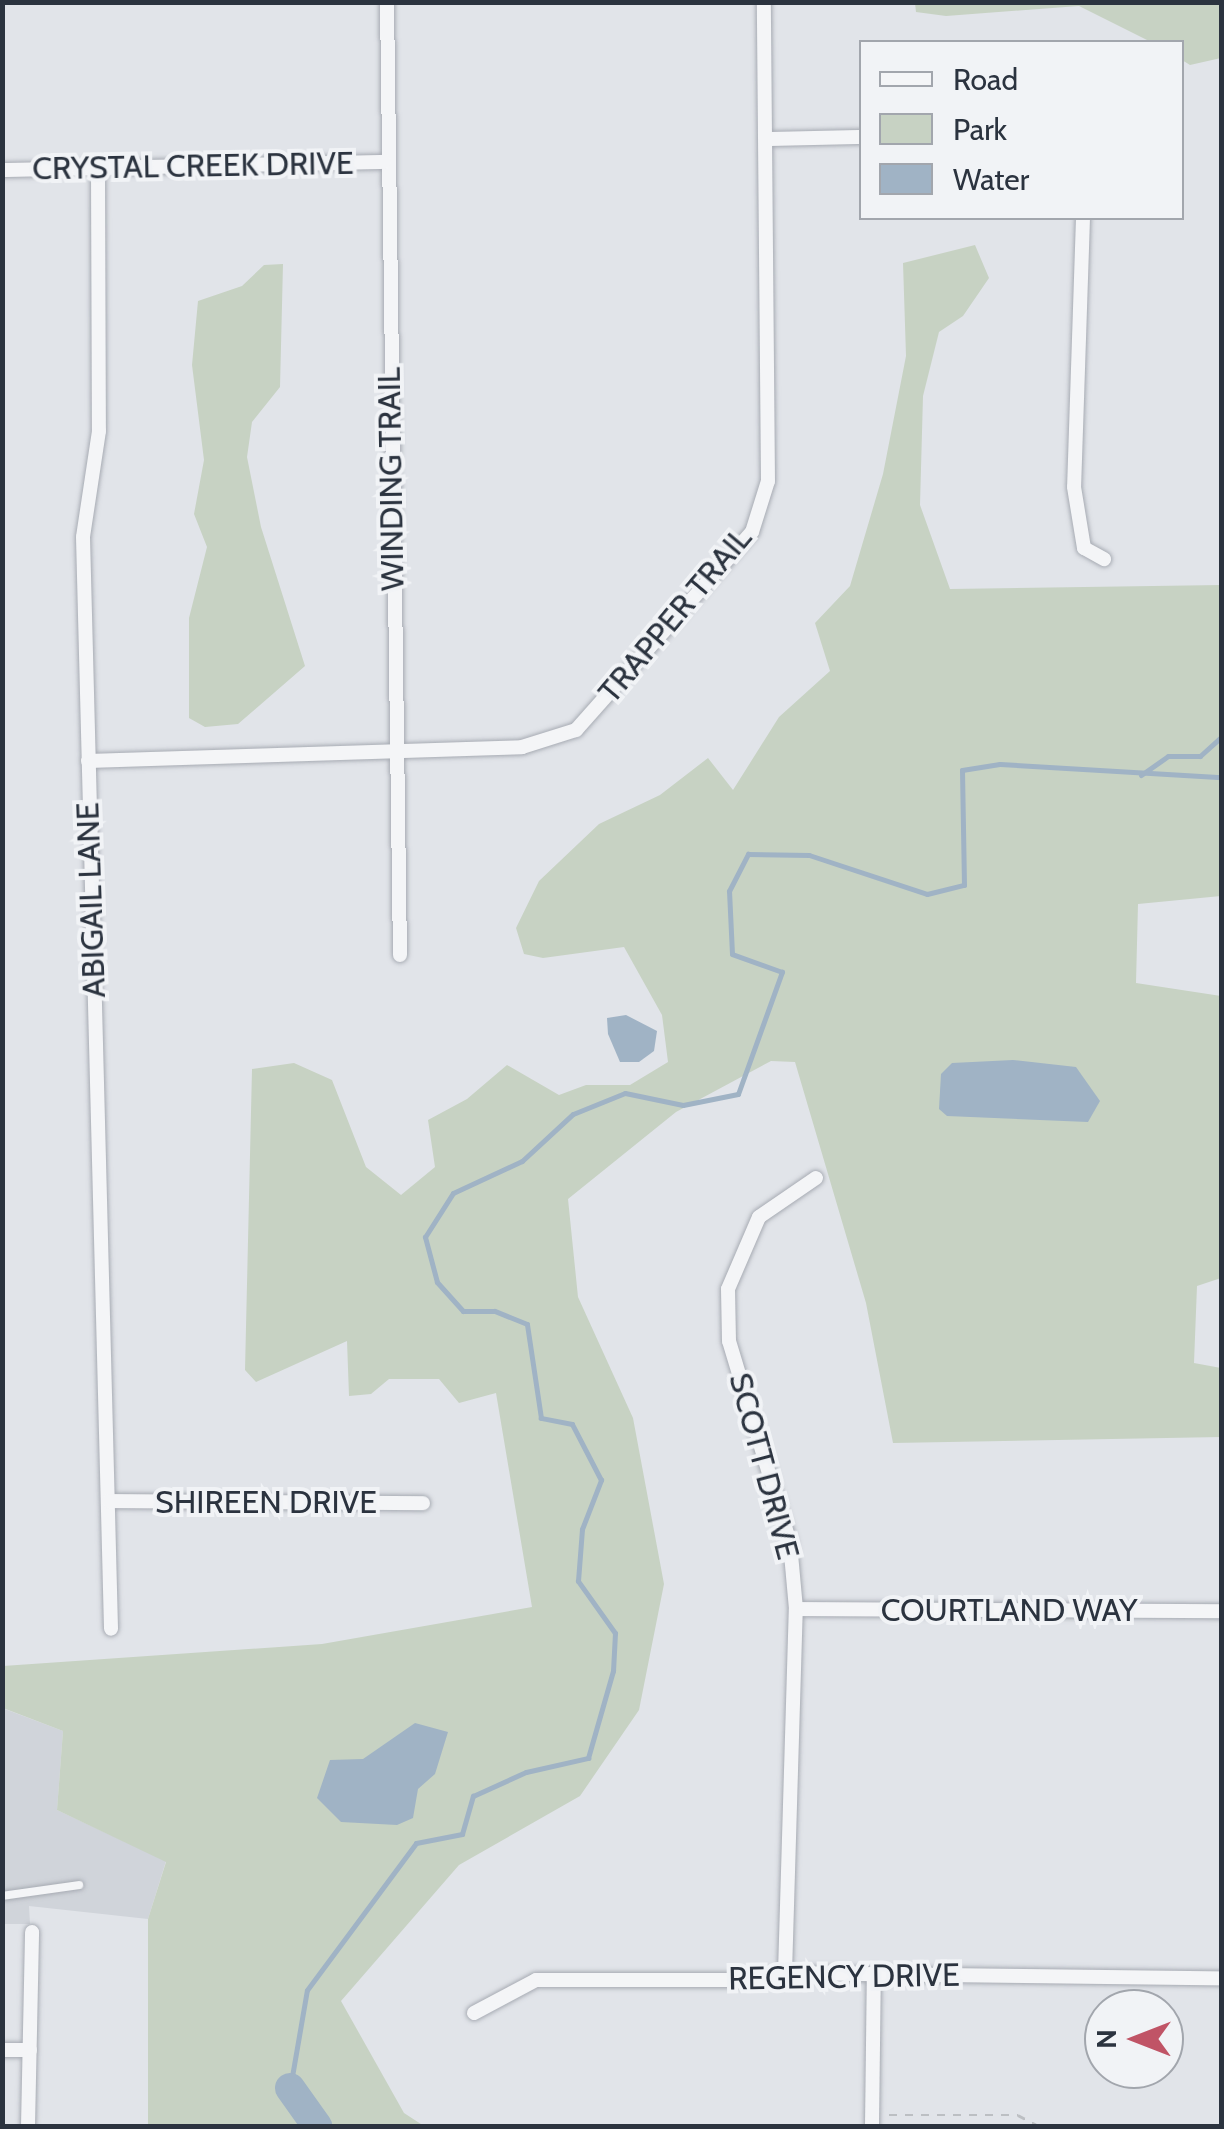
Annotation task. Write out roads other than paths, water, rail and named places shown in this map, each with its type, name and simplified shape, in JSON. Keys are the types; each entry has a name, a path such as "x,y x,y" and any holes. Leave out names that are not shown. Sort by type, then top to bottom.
{"street":[{"name":"WINDING TRAIL","path":"387,2 384,162 400,955"},
{"name":"TRAPPER TRAIL","path":"88,761 522,747 576,730 752,532 768,481 764,2"},
{"path":"766,139 859,138"},
{"name":"CRYSTAL CREEK DRIVE","path":"2,170 98,171 384,162"},
{"name":"ABIGAIL LANE","path":"98,171 99,431 83,537 110,1629"},
{"path":"1083,220 1074,487 1084,548 1104,559"},
{"name":"SCOTT DRIVE","path":"785,1973 796,1610 790,1543 729,1342 728,1288 759,1217 816,1178"},
{"name":"SHIREEN DRIVE","path":"109,1501 424,1503"},
{"name":"COURTLAND WAY","path":"796,1610 1222,1611"},
{"path":"28,2126 32,1932"},
{"name":"REGENCY DRIVE","path":"474,2013 536,1980 742,1980 785,1973 1222,1978"},
{"path":"872,2120 874,1973"},
{"path":"2,2050 30,2050"}],"lane":[{"path":"2,1896 79,1884"}],"water":[{"path":"626,1015 657,1031 654,1051 639,1062 620,1062 608,1034 607,1018"},
{"path":"1013,1060 1076,1067 1100,1101 1088,1122 947,1116 939,1109 941,1074 952,1063"},
{"path":"415,1723 448,1732 435,1774 418,1789 413,1818 397,1825 341,1822 317,1798 330,1760 363,1759"}],"waterway":[{"path":"1141,775 1168,756 1200,756 1222,736"},
{"path":"290,2088 307,1990 416,1843 462,1834 473,1796 526,1772 588,1758 613,1671 615,1633 578,1581 582,1529 601,1480 572,1424 541,1418 527,1324 494,1311 463,1311 437,1282 425,1237 453,1193 522,1161 573,1114 625,1093 683,1105 738,1094 782,972 732,954 729,891 748,854 809,855 927,894 964,885 962,770 1000,764 1222,777"},
{"path":"290,2088 317,2126"}]}
